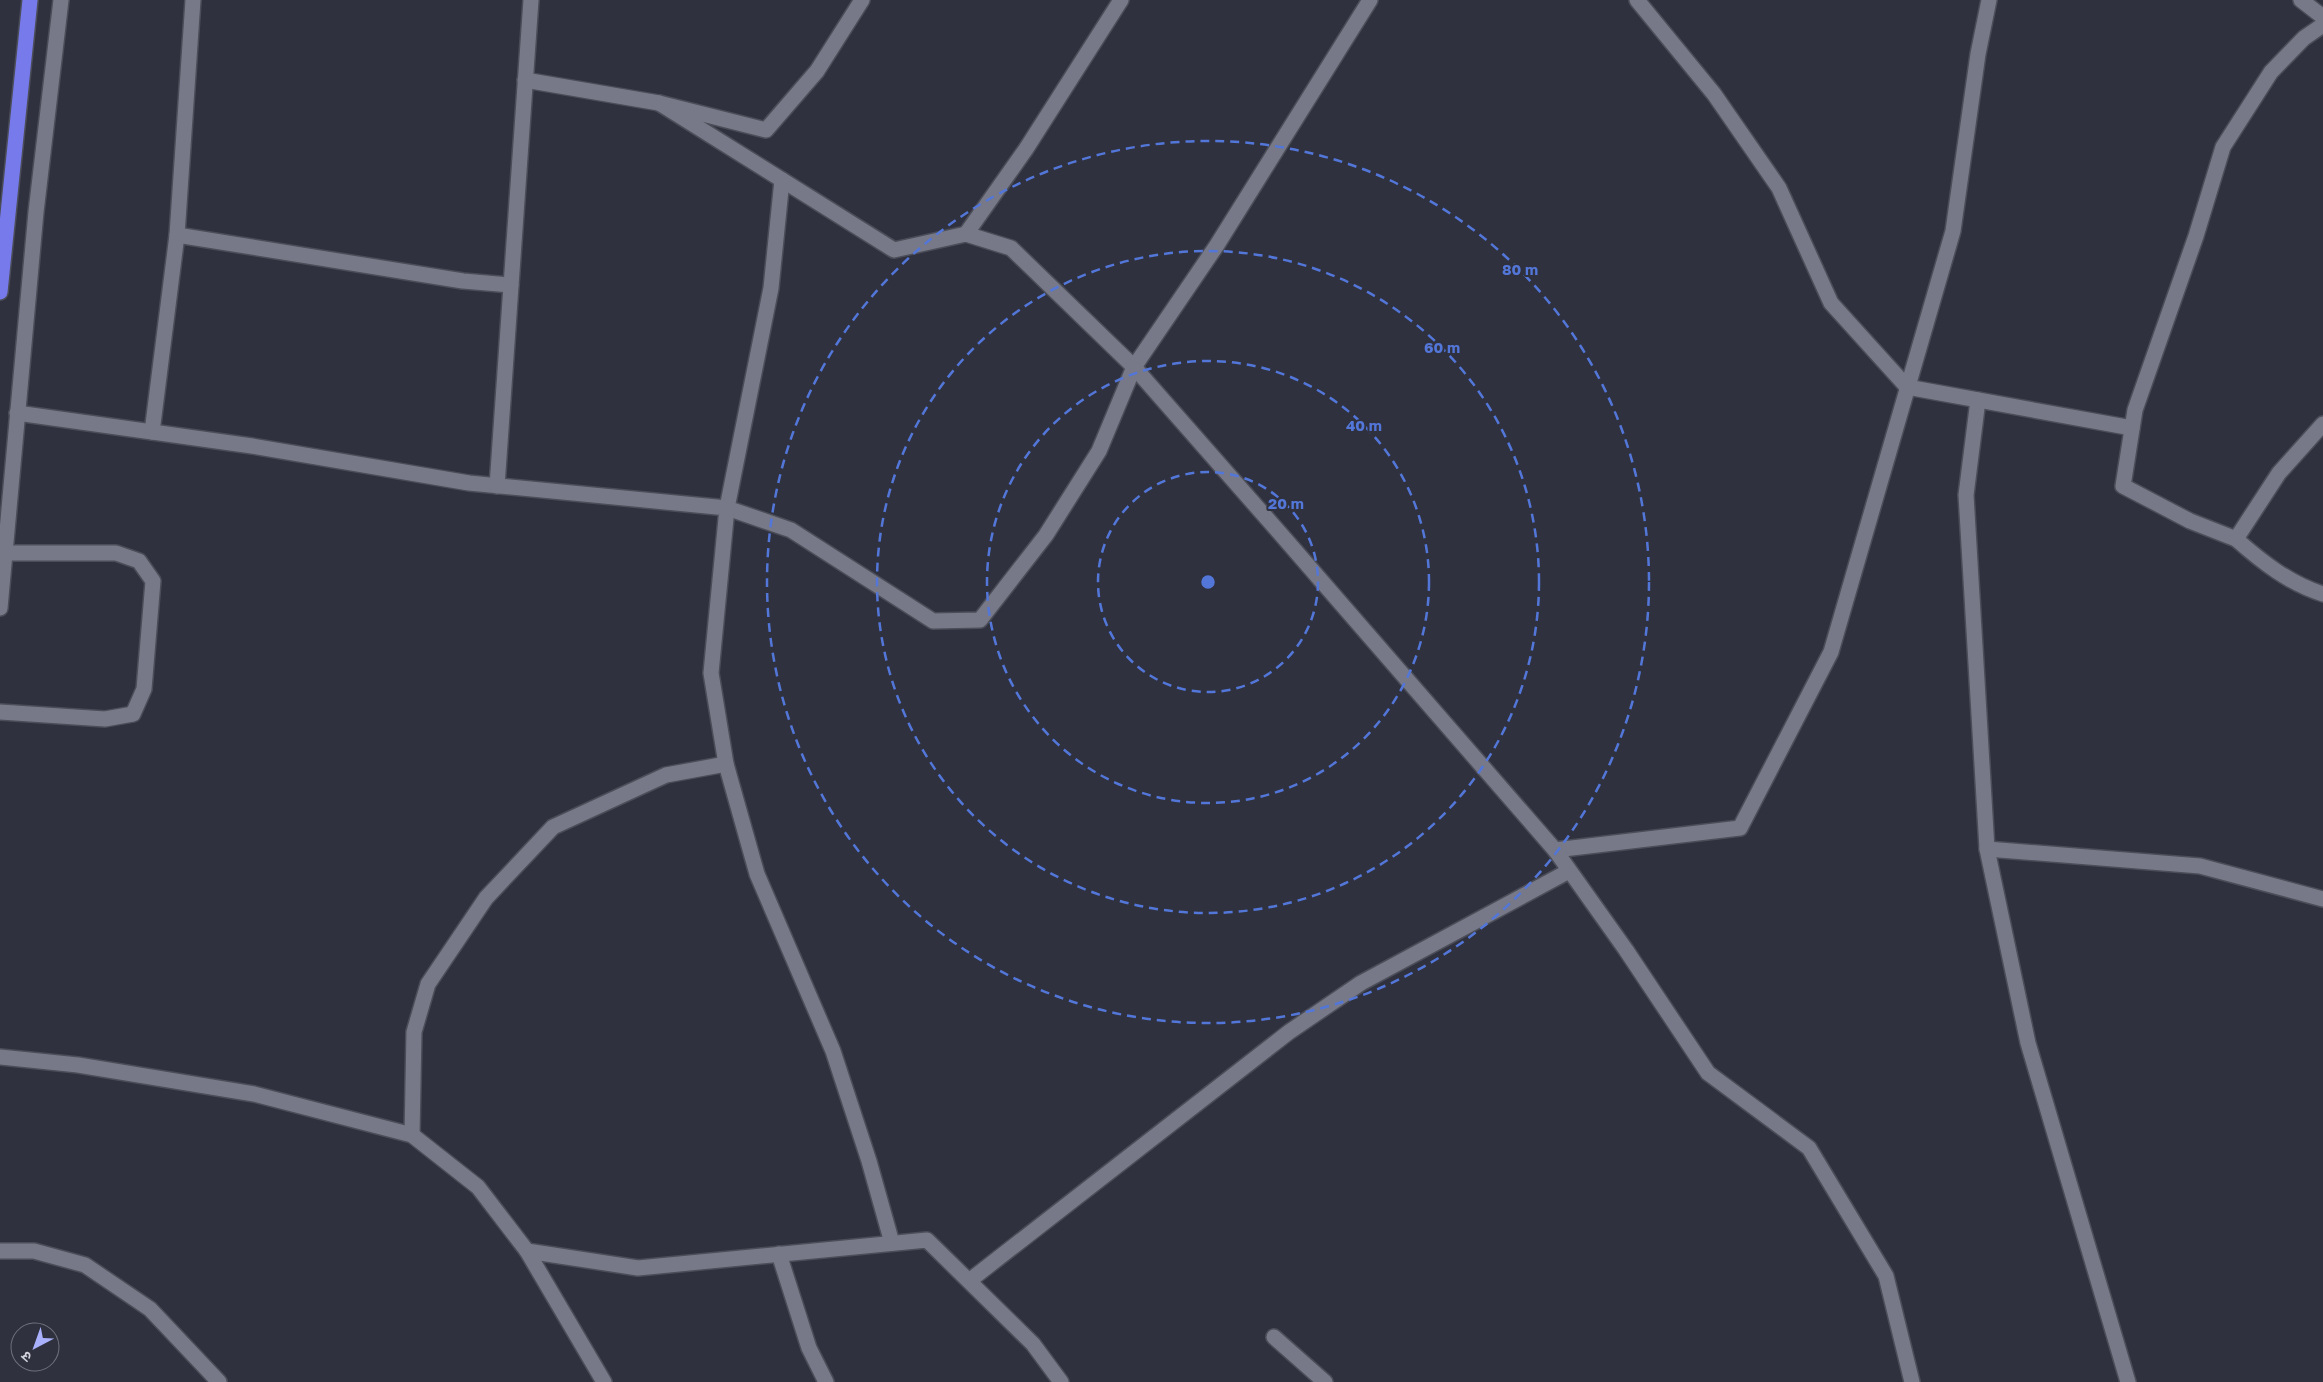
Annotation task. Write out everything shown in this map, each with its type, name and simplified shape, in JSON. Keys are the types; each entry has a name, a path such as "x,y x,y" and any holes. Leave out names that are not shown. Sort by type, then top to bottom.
{"highway":[{"path":"0,292 30,0"}],"street":[{"path":"0,608 2,553 36,212 61,0"},
{"path":"152,432 178,235 193,0"},
{"path":"496,486 531,0"},
{"path":"526,80 659,103 766,130 817,71 862,0"},
{"path":"966,234 1026,149 1121,0"},
{"path":"17,413 152,432 496,486 727,508 791,530 933,621 980,620 1046,535 1099,451 1134,367 1217,246 1370,0"},
{"path":"1637,0 1714,94 1779,188 1831,303 1907,387 2132,428"},
{"path":"1554,850 1740,828 1832,652 1953,231 1978,54 1989,0"},
{"path":"2301,0 2323,17"},
{"path":"2323,25 2304,38 2271,72 2223,147 2196,236 2135,410 2123,486 2190,521 2236,540 2262,562 2307,589 2323,594"},
{"path":"659,103 894,250 966,234 1011,248 1134,367 1286,539 1554,850 1626,950 1708,1073 1809,1148 1886,1276 1912,1382"},
{"path":"782,180 770,288 727,508 711,672 726,764 757,874 833,1051 869,1162 892,1243"},
{"path":"178,235 463,281 511,285"},
{"path":"1978,400 1966,495 1987,849 2028,1042 2128,1382"},
{"path":"2236,540 2279,473 2323,424"},
{"path":"0,712 105,720 132,714 144,689 153,581 139,561 116,553 2,553"},
{"path":"412,1135 414,1032 428,984 486,898 553,827 666,775 726,764"},
{"path":"1987,849 2200,866 2323,899"},
{"path":"968,1281 1297,1027 1362,983 1569,871"},
{"path":"0,1057 78,1065 254,1094 412,1135 478,1187 527,1251 604,1382"},
{"path":"527,1251 638,1268 927,1240 1033,1344 1061,1382"},
{"path":"0,1251 34,1251 85,1265 150,1309 219,1382"},
{"path":"779,1254 809,1348 826,1382"},
{"path":"1274,1337 1325,1382"}]}
